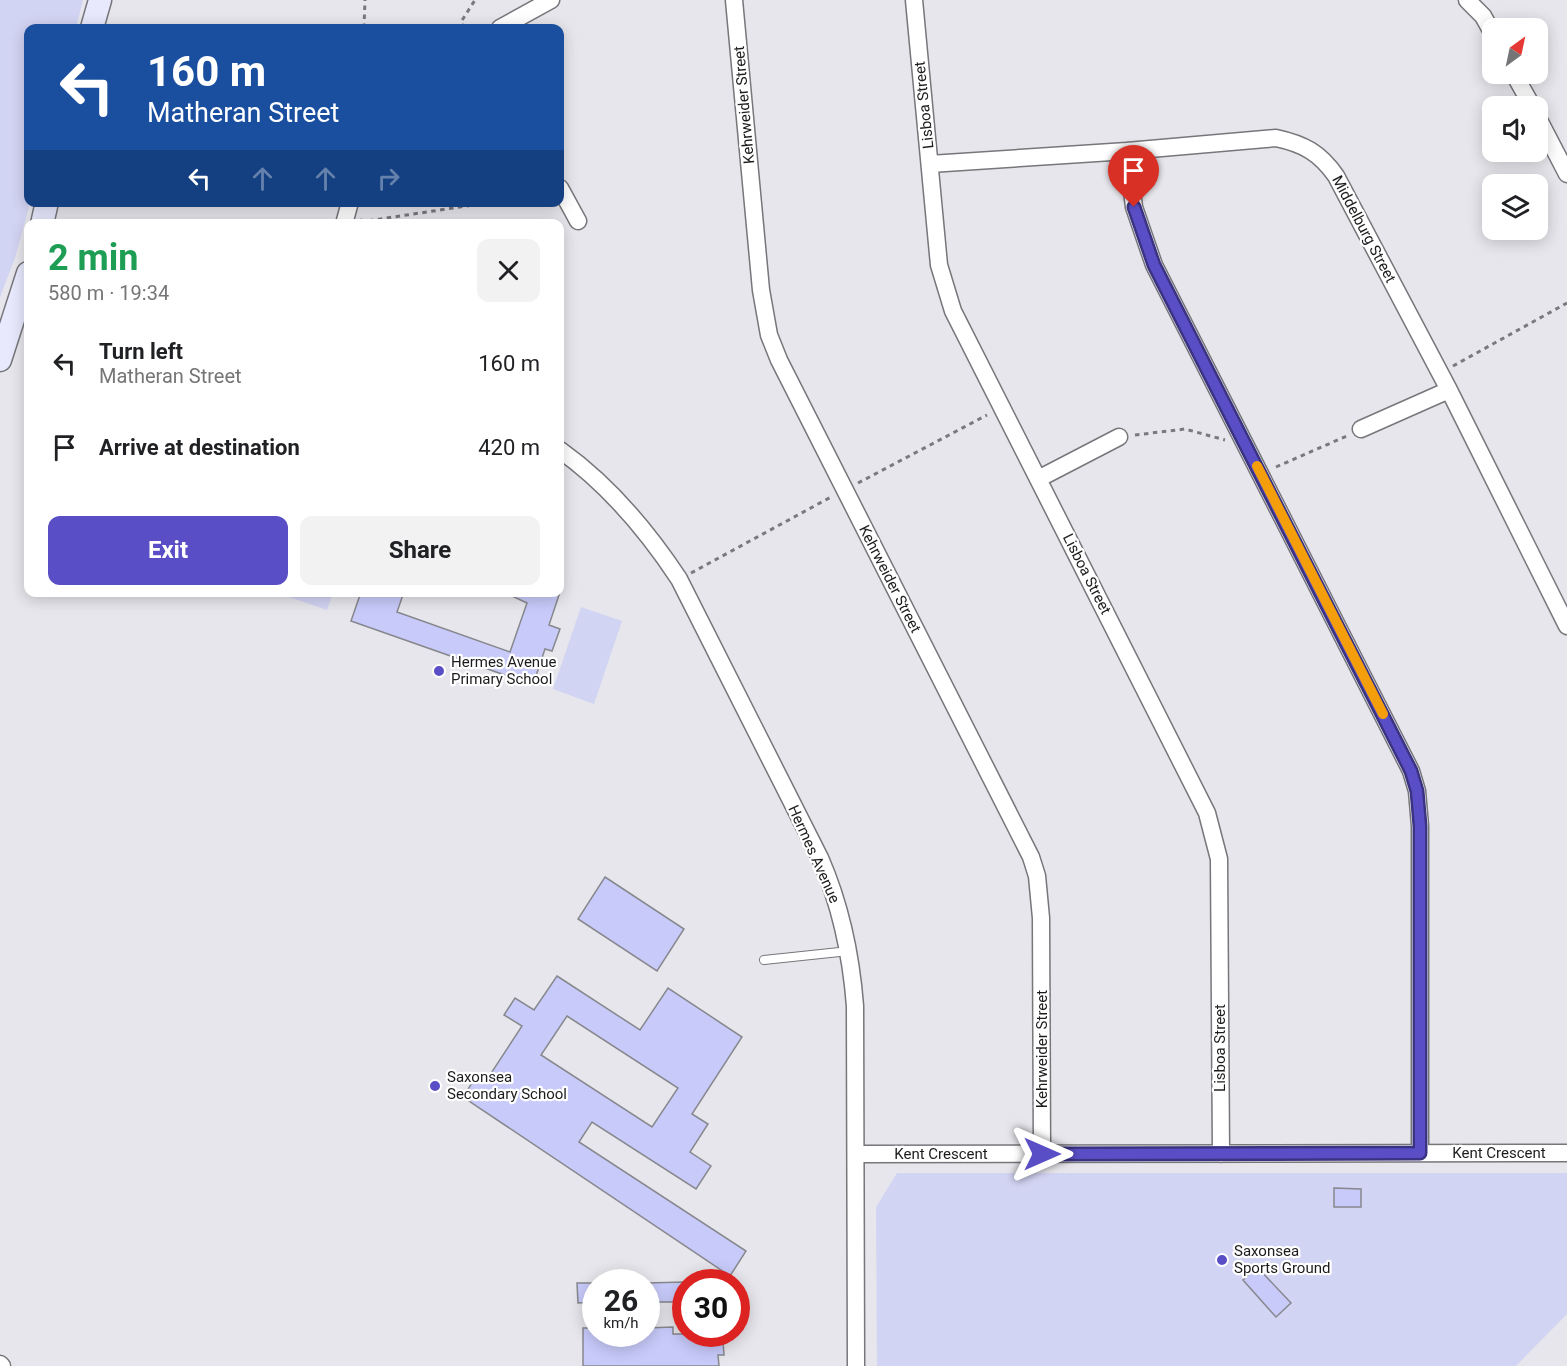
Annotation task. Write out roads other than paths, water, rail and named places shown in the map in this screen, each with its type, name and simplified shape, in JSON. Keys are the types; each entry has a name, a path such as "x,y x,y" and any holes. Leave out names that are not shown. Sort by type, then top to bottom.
{"main road":[{"path":"93,24 100,0"},
{"path":"0,360 24,285"}],"street":[{"path":"507,24 551,0"},
{"name":"Kehrweider Street","path":"734,0 761,290 769,335 784,370 1031,857 1037,876 1041,918 1042,1154"},
{"name":"Lisboa Street","path":"914,0 939,265 944,288 1207,813 1214,835 1219,859 1221,1154"},
{"path":"1474,2 1484,18"},
{"path":"1548,137 1567,174"},
{"name":"Middelburg Street","path":"930,164 1127,152 1276,138 1299,143 1313,150 1325,160 1336,176 1449,390 1567,626"},
{"path":"1127,152 1134,207 1154,265 1404,753 1414,781 1420,826 1420,1153"},
{"path":"564,195 578,221"},
{"path":"1361,429 1449,390"},
{"path":"1038,478 1119,437"},
{"name":"Hermes Avenue","path":"564,453 623,505 658,547 679,579 820,858 837,903 849,951 855,1006 856,1366"},
{"name":"Kent Crescent","path":"856,1154 1567,1153"}],"lane":[{"path":"764,960 849,951"}],"place":[{"name":"Hermes Avenue Primary School","path":"439,671"},
{"name":"Saxonsea Secondary School","path":"435,1086"},
{"name":"Saxonsea Sports Ground","path":"1222,1260"}]}
